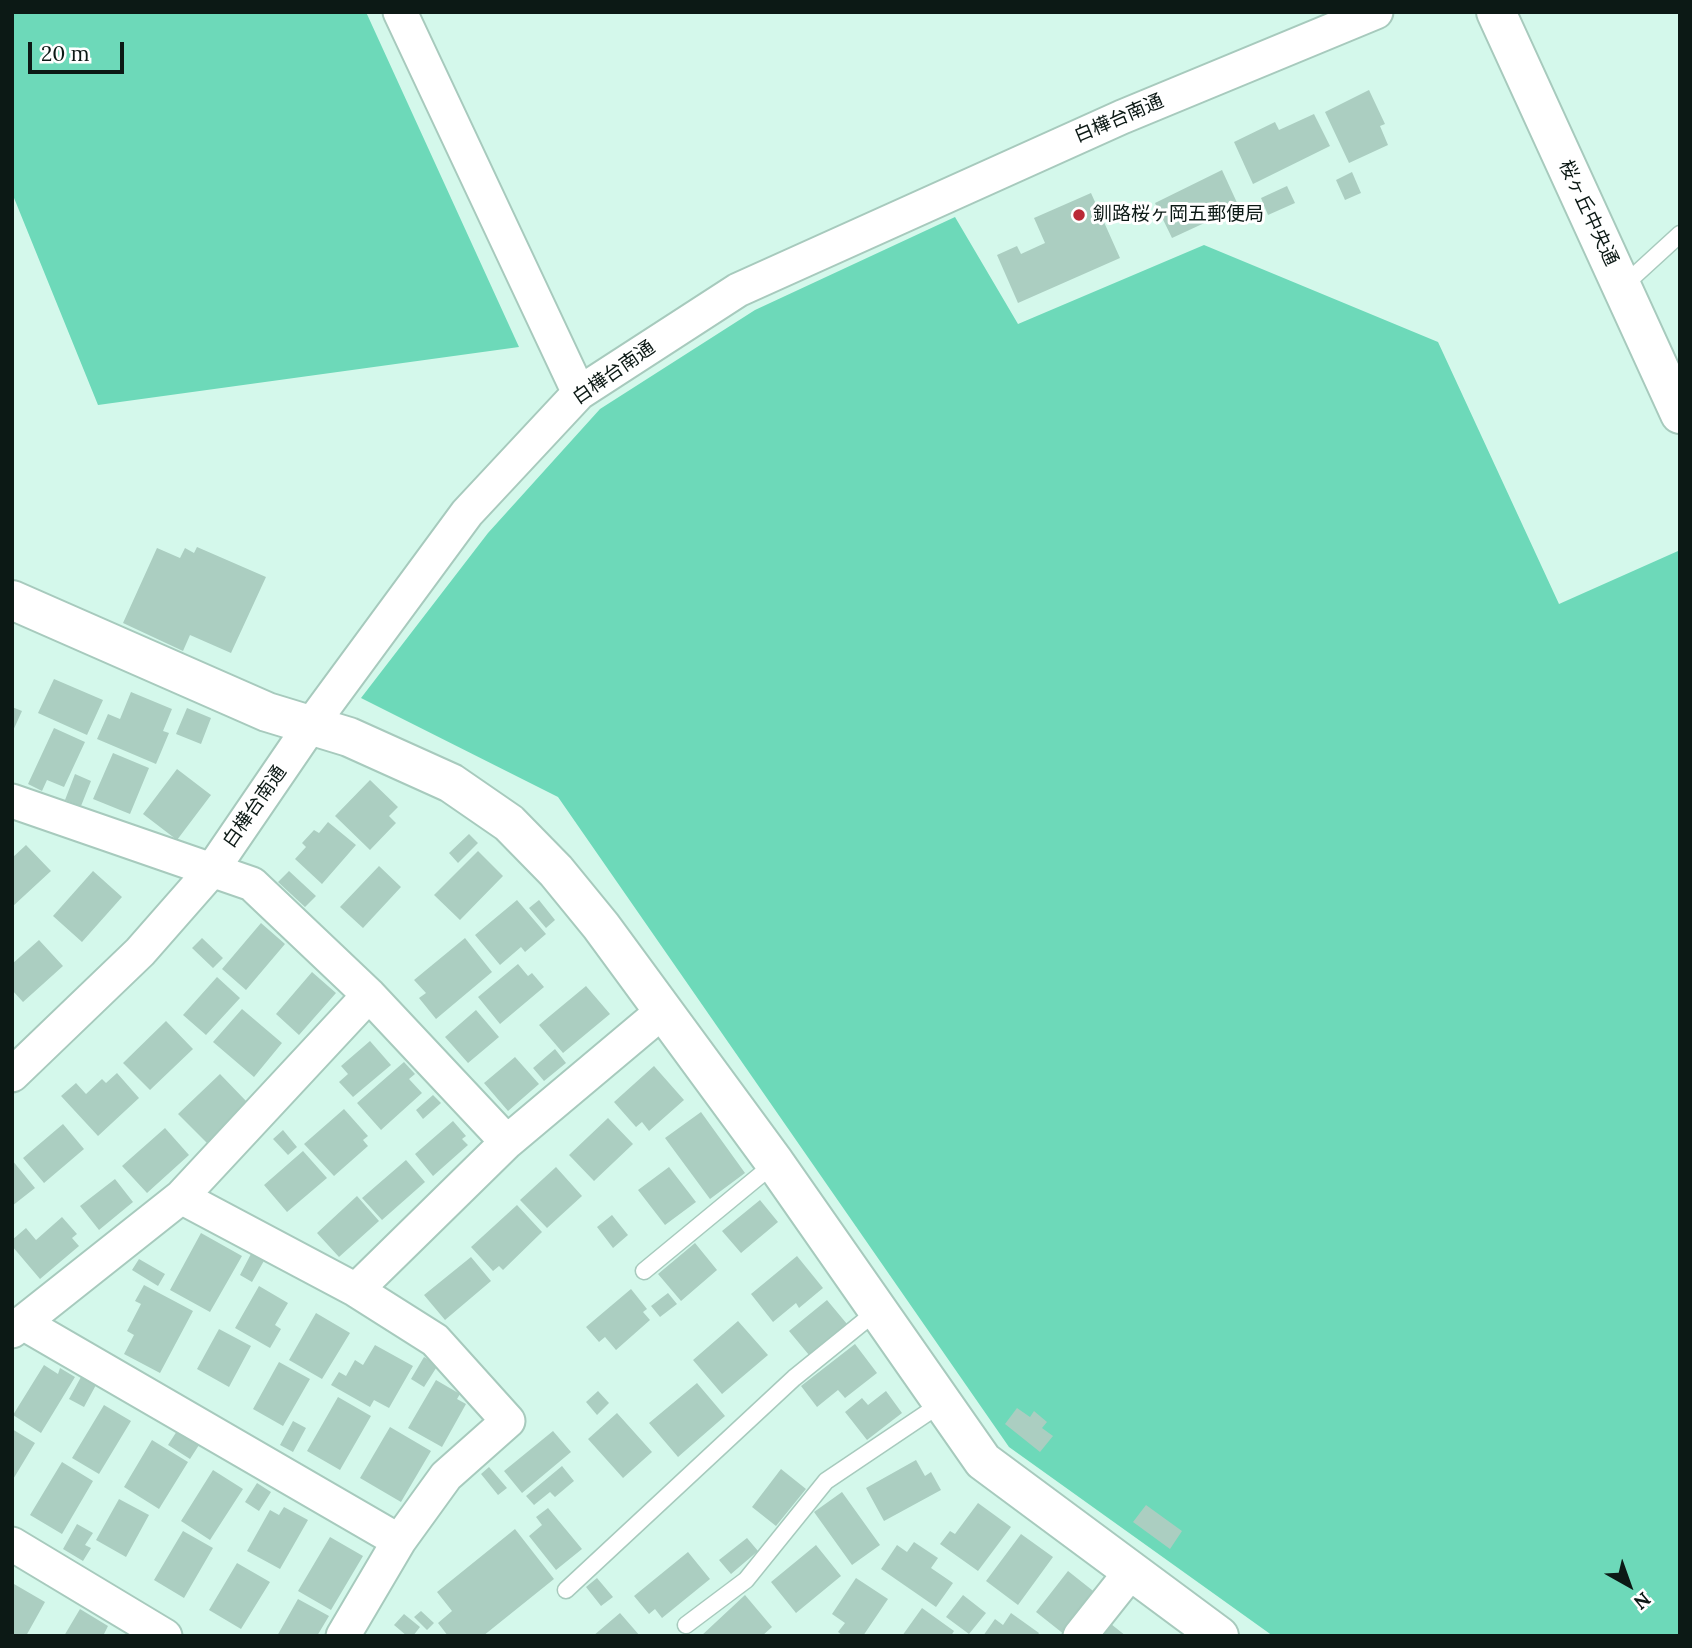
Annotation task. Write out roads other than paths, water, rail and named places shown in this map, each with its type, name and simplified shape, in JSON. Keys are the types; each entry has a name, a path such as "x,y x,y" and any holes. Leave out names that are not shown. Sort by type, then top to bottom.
{"street":[{"path":"400,12 579,393"},
{"name":"白樺台南通","path":"12,1074 140,952 212,870 311,725 467,513 579,393 738,290 1122,117 1376,12"},
{"name":"桜ヶ丘中央通","path":"1496,12 1622,288 1675,391"},
{"path":"12,600 267,712 349,737 451,782 509,822 556,871 594,917 775,1163 982,1461 1130,1573 1219,1636"},
{"path":"12,801 252,884 369,995 507,1142"},
{"path":"369,995 181,1197 18,1327 399,1541"},
{"path":"356,1290 507,1142 663,1011"},
{"path":"181,1197 356,1290 435,1340 508,1422 446,1476 399,1541 343,1636"},
{"path":"12,1544 145,1631"},
{"path":"1080,1636 1130,1573"}],"lane":[{"path":"1622,288 1680,234"},
{"path":"644,1271 775,1163"},
{"path":"566,1590 794,1378 878,1310"},
{"path":"686,1626 746,1580 826,1481 942,1403"}],"place":[{"name":"釧路桜ヶ岡五郵便局","path":"1079,215"}]}
